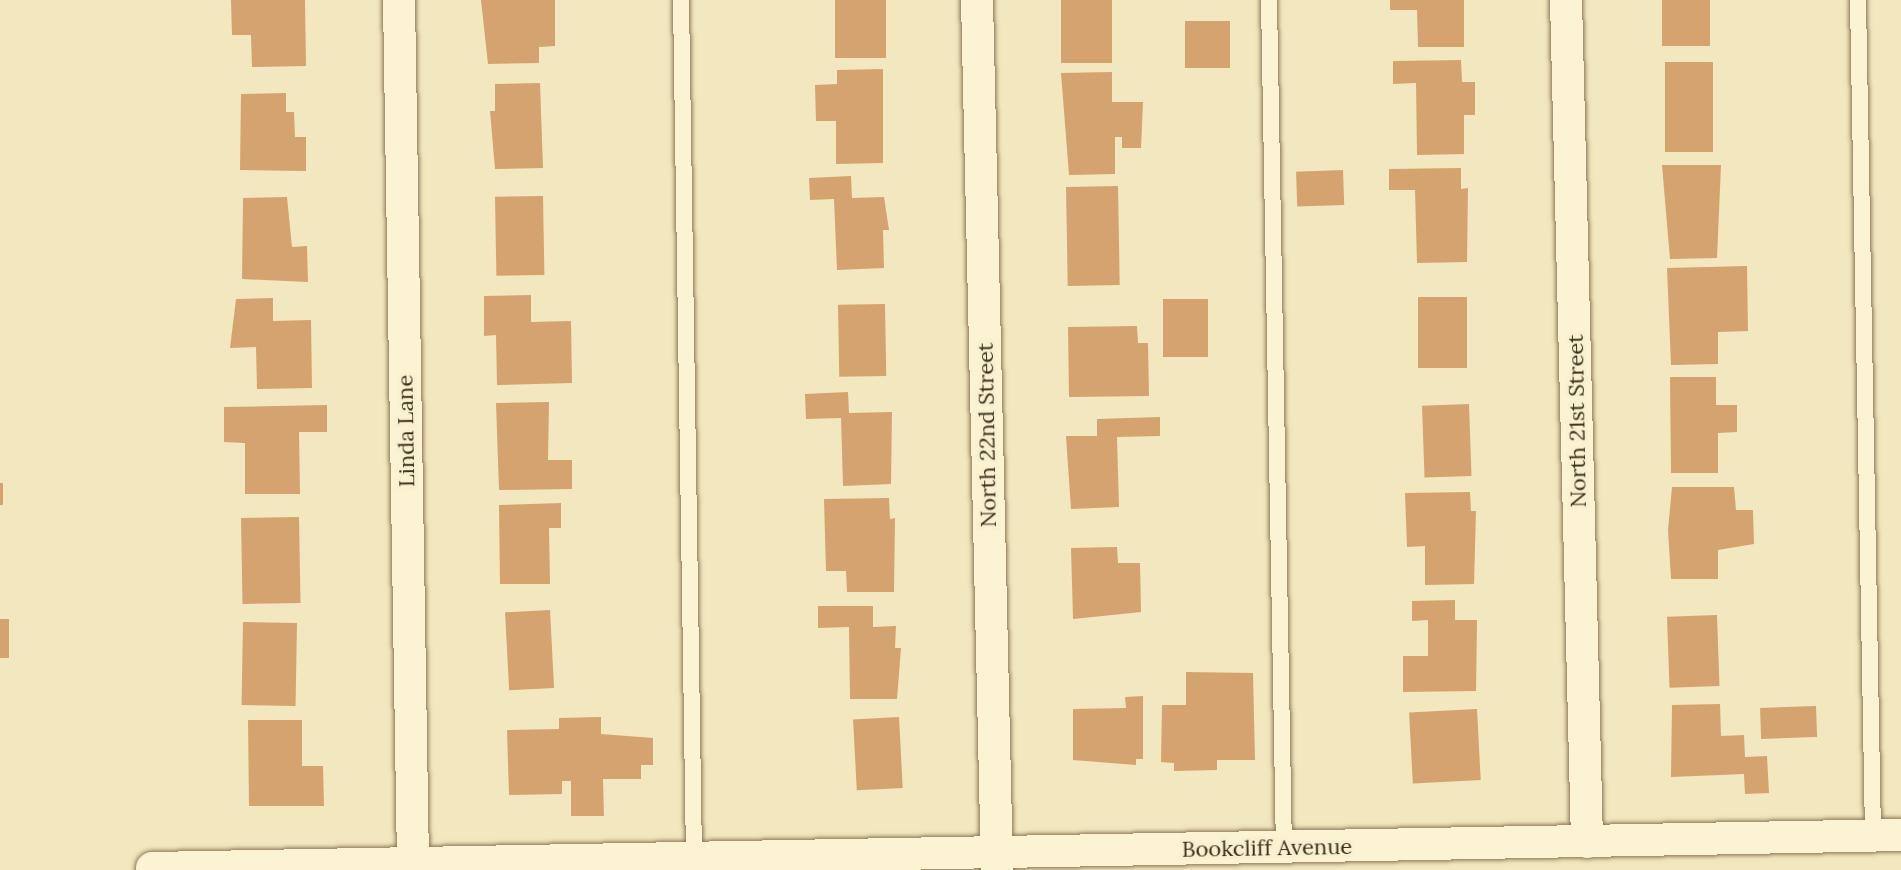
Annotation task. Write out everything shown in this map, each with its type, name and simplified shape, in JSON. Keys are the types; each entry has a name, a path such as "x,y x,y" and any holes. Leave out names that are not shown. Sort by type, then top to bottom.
{"street":[{"name":"Linda Lane","path":"399,0 413,861"},
{"name":"North 22nd Street","path":"977,0 996,862"},
{"name":"North 21st Street","path":"1566,0 1587,842"},
{"name":"Bookcliff Avenue","path":"152,868 694,858 996,862 1284,848 1887,836"}],"lane":[{"path":"681,0 694,858"},
{"path":"1269,0 1284,848"},
{"path":"1858,0 1887,836"}],"building":[{"path":"231,0 305,0 306,66 252,67 251,35 232,35"},
{"path":"481,0 555,0 555,46 539,47 539,63 488,64"},
{"path":"835,0 886,0 886,58 835,58"},
{"path":"1061,0 1112,0 1112,63 1061,63"},
{"path":"1390,0 1464,0 1464,47 1418,47 1417,10 1390,10"},
{"path":"1662,0 1710,0 1710,46 1662,46"},
{"path":"1185,21 1230,21 1230,68 1185,68"},
{"path":"1461,60 1462,82 1475,82 1475,115 1464,115 1464,154 1417,155 1416,83 1393,84 1393,61"},
{"path":"1665,62 1713,62 1713,152 1665,152"},
{"path":"883,69 883,163 836,164 836,121 816,121 815,85 837,84 837,70"},
{"path":"1112,72 1112,102 1143,102 1141,148 1122,148 1122,137 1115,137 1115,174 1069,175 1061,73"},
{"path":"540,83 543,168 495,169 490,111 495,111 495,84"},
{"path":"286,93 286,112 294,112 295,137 306,137 306,171 240,170 241,94"},
{"path":"1662,165 1721,165 1717,258 1670,259"},
{"path":"1461,168 1461,189 1468,188 1467,262 1417,263 1415,190 1389,190 1389,169"},
{"path":"1343,170 1344,205 1297,207 1296,172"},
{"path":"851,176 852,198 884,197 889,230 883,230 884,268 837,270 834,199 810,200 809,178"},
{"path":"1118,186 1120,285 1068,286 1066,187"},
{"path":"543,196 544,275 496,276 495,197"},
{"path":"287,197 292,247 307,246 308,282 242,279 243,198"},
{"path":"1747,266 1748,331 1718,332 1718,364 1671,365 1667,268"},
{"path":"531,295 531,322 571,321 572,383 497,385 496,335 484,336 484,296"},
{"path":"1418,297 1467,297 1467,368 1418,368"},
{"path":"273,298 273,321 311,320 312,388 257,389 256,347 230,348 236,299"},
{"path":"1163,299 1208,299 1208,357 1163,357"},
{"path":"885,304 886,376 839,377 838,305"},
{"path":"1137,326 1138,343 1148,343 1149,396 1069,397 1068,327"},
{"path":"1670,377 1716,377 1716,405 1737,405 1737,432 1718,433 1718,473 1671,473"},
{"path":"848,392 849,413 892,412 891,484 843,486 841,418 806,419 805,394"},
{"path":"549,402 548,460 572,460 572,489 499,490 496,403"},
{"path":"1469,404 1472,476 1425,478 1422,406"},
{"path":"327,405 327,432 299,432 300,494 245,494 245,443 224,442 224,407"},
{"path":"1160,417 1160,436 1117,437 1119,507 1071,509 1066,436 1097,436 1097,419"},
{"path":"0,483 3,483 3,505 0,505"},
{"path":"1672,487 1734,487 1736,510 1753,510 1754,544 1718,550 1718,579 1671,579 1668,530"},
{"path":"1470,492 1471,511 1476,511 1474,584 1425,585 1425,546 1407,547 1405,493"},
{"path":"889,498 890,519 895,518 894,592 847,592 846,571 826,571 824,499"},
{"path":"561,503 561,528 549,528 550,584 500,584 499,505"},
{"path":"299,517 301,603 243,604 241,518"},
{"path":"1117,547 1118,563 1140,563 1141,612 1073,619 1071,548"},
{"path":"1455,600 1455,620 1477,620 1476,691 1403,692 1403,656 1428,656 1428,620 1412,621 1412,601"},
{"path":"818,606 873,606 873,627 896,626 895,648 901,648 897,699 850,699 849,627 818,628"},
{"path":"550,610 554,688 509,690 505,612"},
{"path":"1717,615 1719,686 1670,688 1667,617"},
{"path":"0,619 9,619 9,658 0,658"},
{"path":"243,622 297,623 296,706 242,705"},
{"path":"1186,672 1253,673 1255,760 1217,760 1217,770 1174,771 1174,763 1161,762 1162,705 1186,705"},
{"path":"1143,696 1143,759 1136,759 1136,765 1073,760 1073,709 1126,708 1125,697"},
{"path":"1720,704 1721,736 1744,735 1745,757 1767,756 1769,793 1745,794 1744,774 1671,777 1672,705"},
{"path":"1816,706 1817,737 1761,739 1760,708"},
{"path":"1477,709 1481,780 1413,783 1409,713"},
{"path":"601,717 601,734 653,738 653,765 641,765 641,779 603,779 604,816 571,816 571,781 562,781 562,794 509,795 507,730 559,729 559,718"},
{"path":"899,717 903,788 857,790 853,719"},
{"path":"248,720 302,720 302,766 323,766 324,806 249,806"}]}
